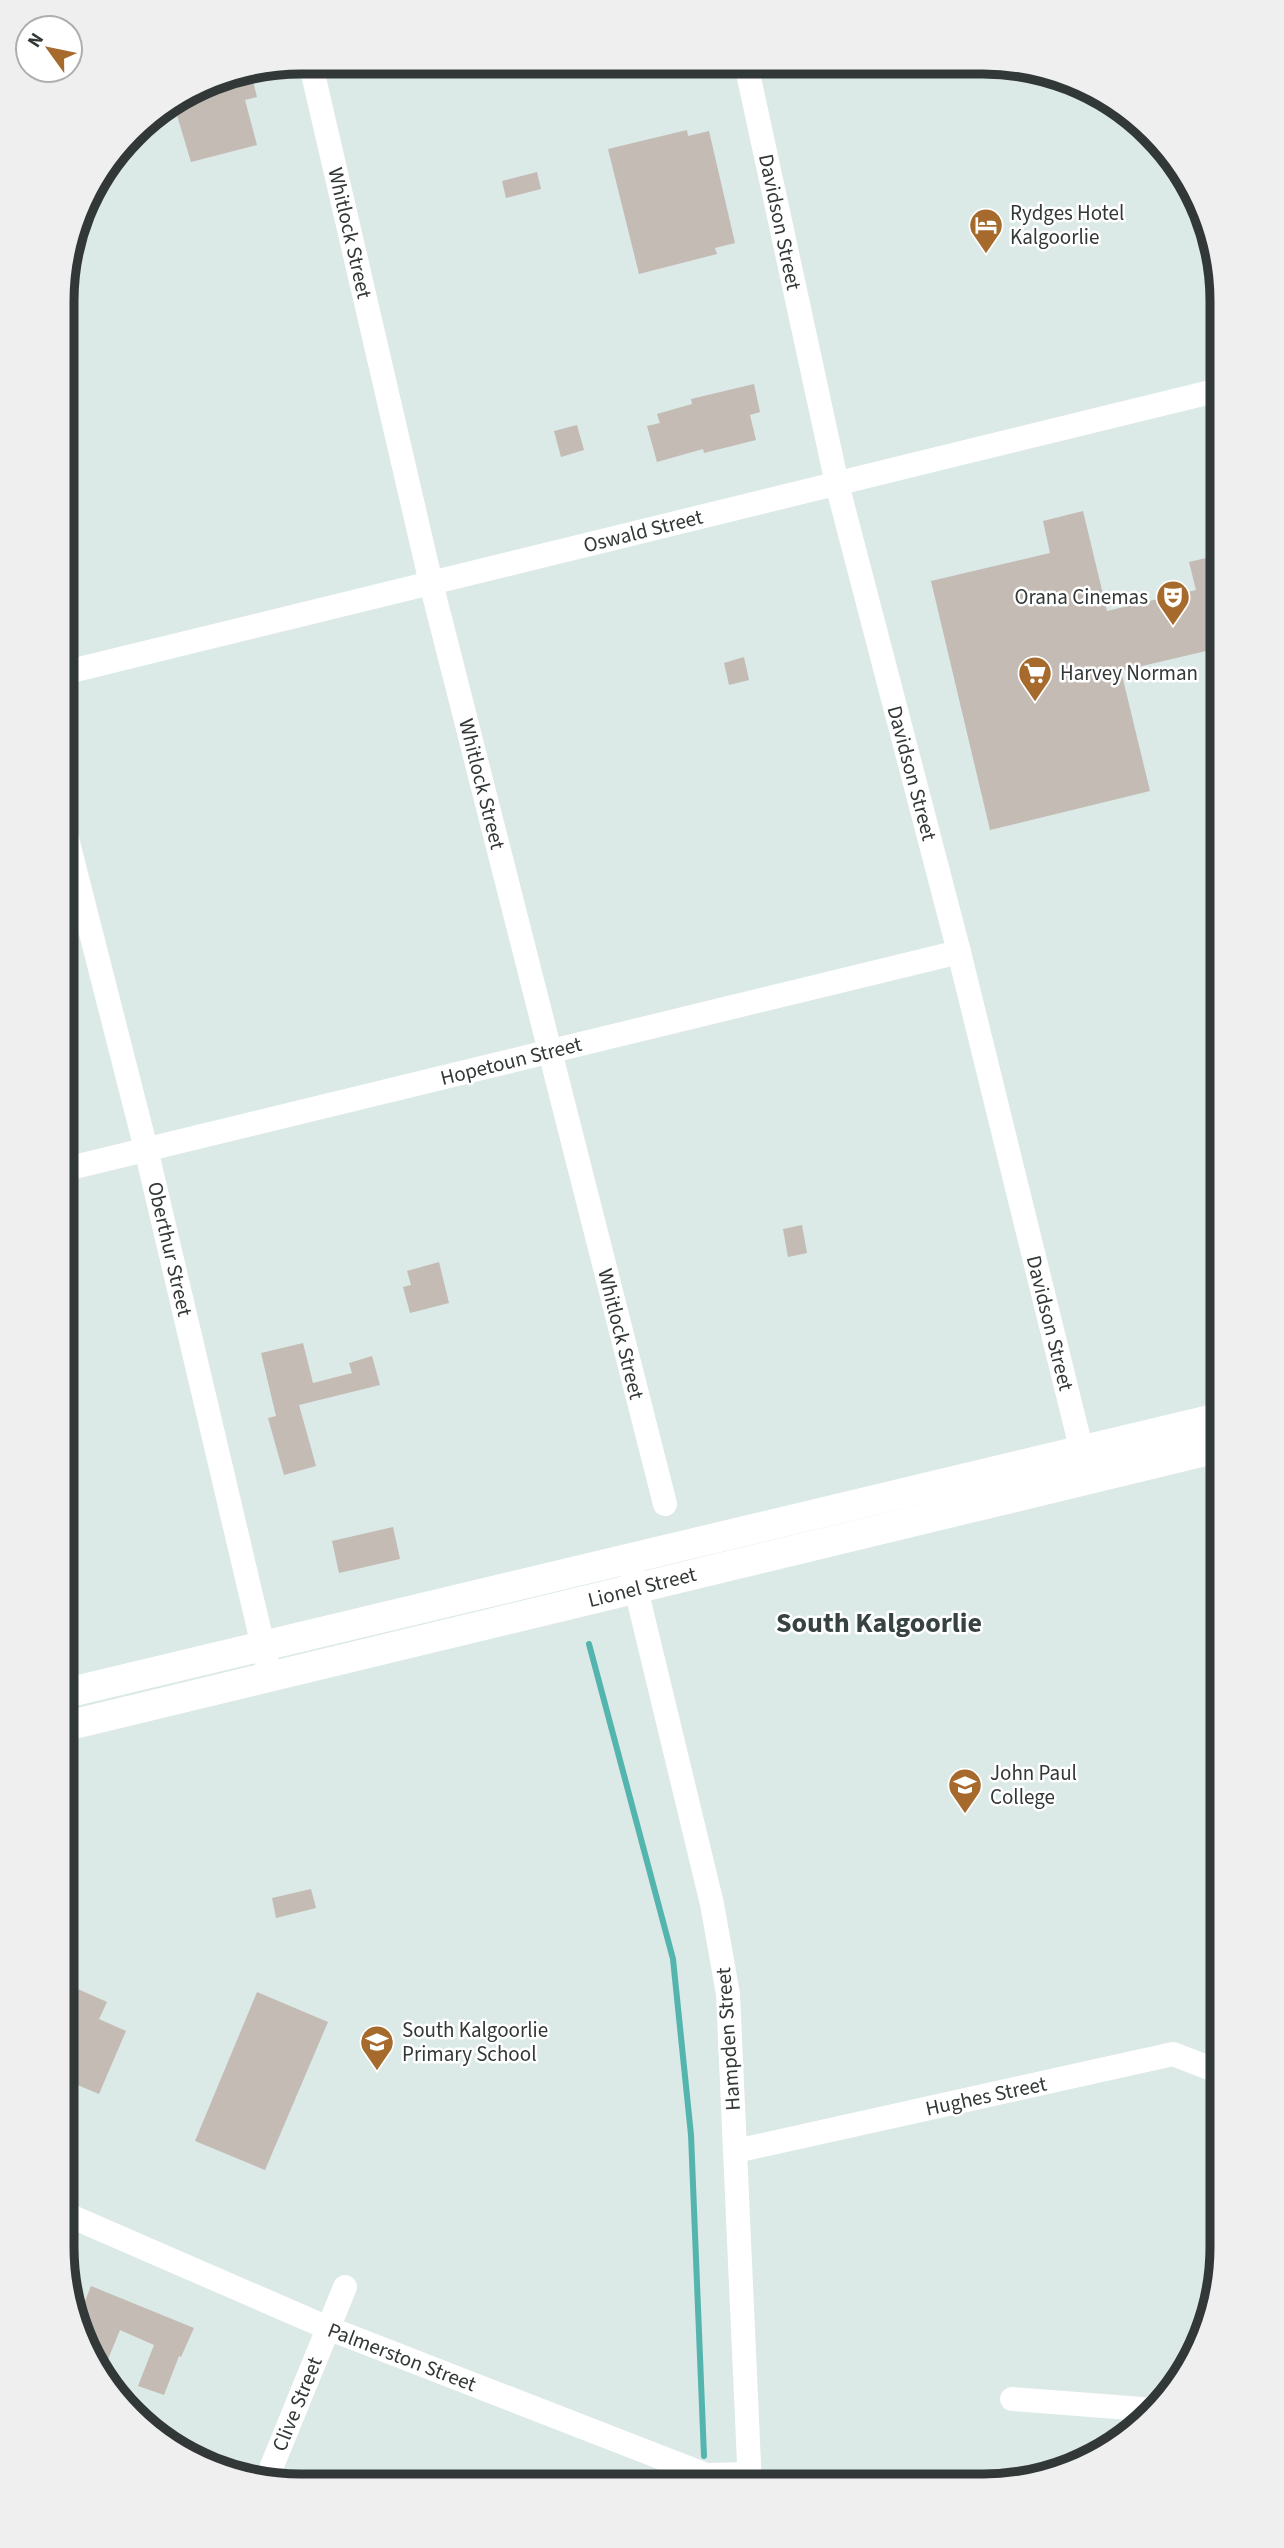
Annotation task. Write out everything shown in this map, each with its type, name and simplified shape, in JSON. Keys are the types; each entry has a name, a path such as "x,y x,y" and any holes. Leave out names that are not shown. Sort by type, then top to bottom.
{"street":[{"name":"Whitlock Street","path":"313,74 431,583 665,1504"},
{"name":"Davidson Street","path":"748,74 837,484 959,952 1085,1465"},
{"name":"Oswald Street","path":"74,670 1210,392"},
{"name":"Oberthur Street","path":"74,866 146,1149 270,1676"},
{"name":"Hopetoun Street","path":"74,1167 959,952"},
{"name":"Lionel Street","path":"74,1724 637,1588 1085,1465 1210,1421"},
{"name":"Lionel Street","path":"74,1691 629,1560 1085,1465 1210,1449"},
{"name":"Hampden Street","path":"629,1560 715,1916 728,1994 750,2474"},
{"name":"Hughes Street","path":"736,2151 1173,2054 1210,2068"},
{"name":"Palmerston Street","path":"74,2218 328,2328 703,2474"},
{"name":"Clive Street","path":"269,2473 345,2287"},
{"path":"1012,2399 1143,2409"}],"building":[{"path":"253,81 257,97 245,100 257,145 191,162 176,111 213,92"},
{"path":"687,130 688,136 709,131 735,243 715,248 717,254 639,274 608,149"},
{"path":"537,172 541,189 506,198 502,181"},
{"path":"754,384 760,412 750,415 756,440 704,453 703,449 657,462 647,426 660,423 657,414 692,404 691,399"},
{"path":"577,425 584,450 561,457 554,431"},
{"path":"1083,511 1107,611 1196,590 1189,562 1210,557 1210,650 1121,671 1150,791 990,830 931,581 1050,553 1043,521"},
{"path":"744,657 749,680 729,685 724,663"},
{"path":"802,1225 807,1253 788,1257 783,1229"},
{"path":"439,1262 449,1303 410,1313 403,1287 411,1285 407,1271"},
{"path":"303,1343 313,1383 352,1373 349,1363 372,1356 380,1385 299,1405 316,1466 284,1475 268,1418 276,1416 261,1353"},
{"path":"393,1527 400,1559 339,1573 332,1541"},
{"path":"311,1889 316,1908 276,1918 272,1898"},
{"path":"74,1987 107,2002 99,2019 126,2031 99,2094 74,2083"},
{"path":"257,1992 328,2022 265,2170 195,2141"},
{"path":"91,2286 194,2328 181,2357 179,2356 164,2395 138,2386 154,2345 120,2330 106,2363 97,2348 82,2307"}],"waterway":[{"path":"589,1644 673,1959 691,2135 704,2456"}],"place":[{"name":"Rydges Hotel Kalgoorlie","path":"986,255"},
{"name":"Orana Cinemas","path":"1173,627"},
{"name":"Harvey Norman","path":"1035,703"},
{"name":"John Paul College","path":"965,1815"},
{"name":"South Kalgoorlie Primary School","path":"377,2072"}],"district":[{"name":"South Kalgoorlie","path":"879,1622"}]}
